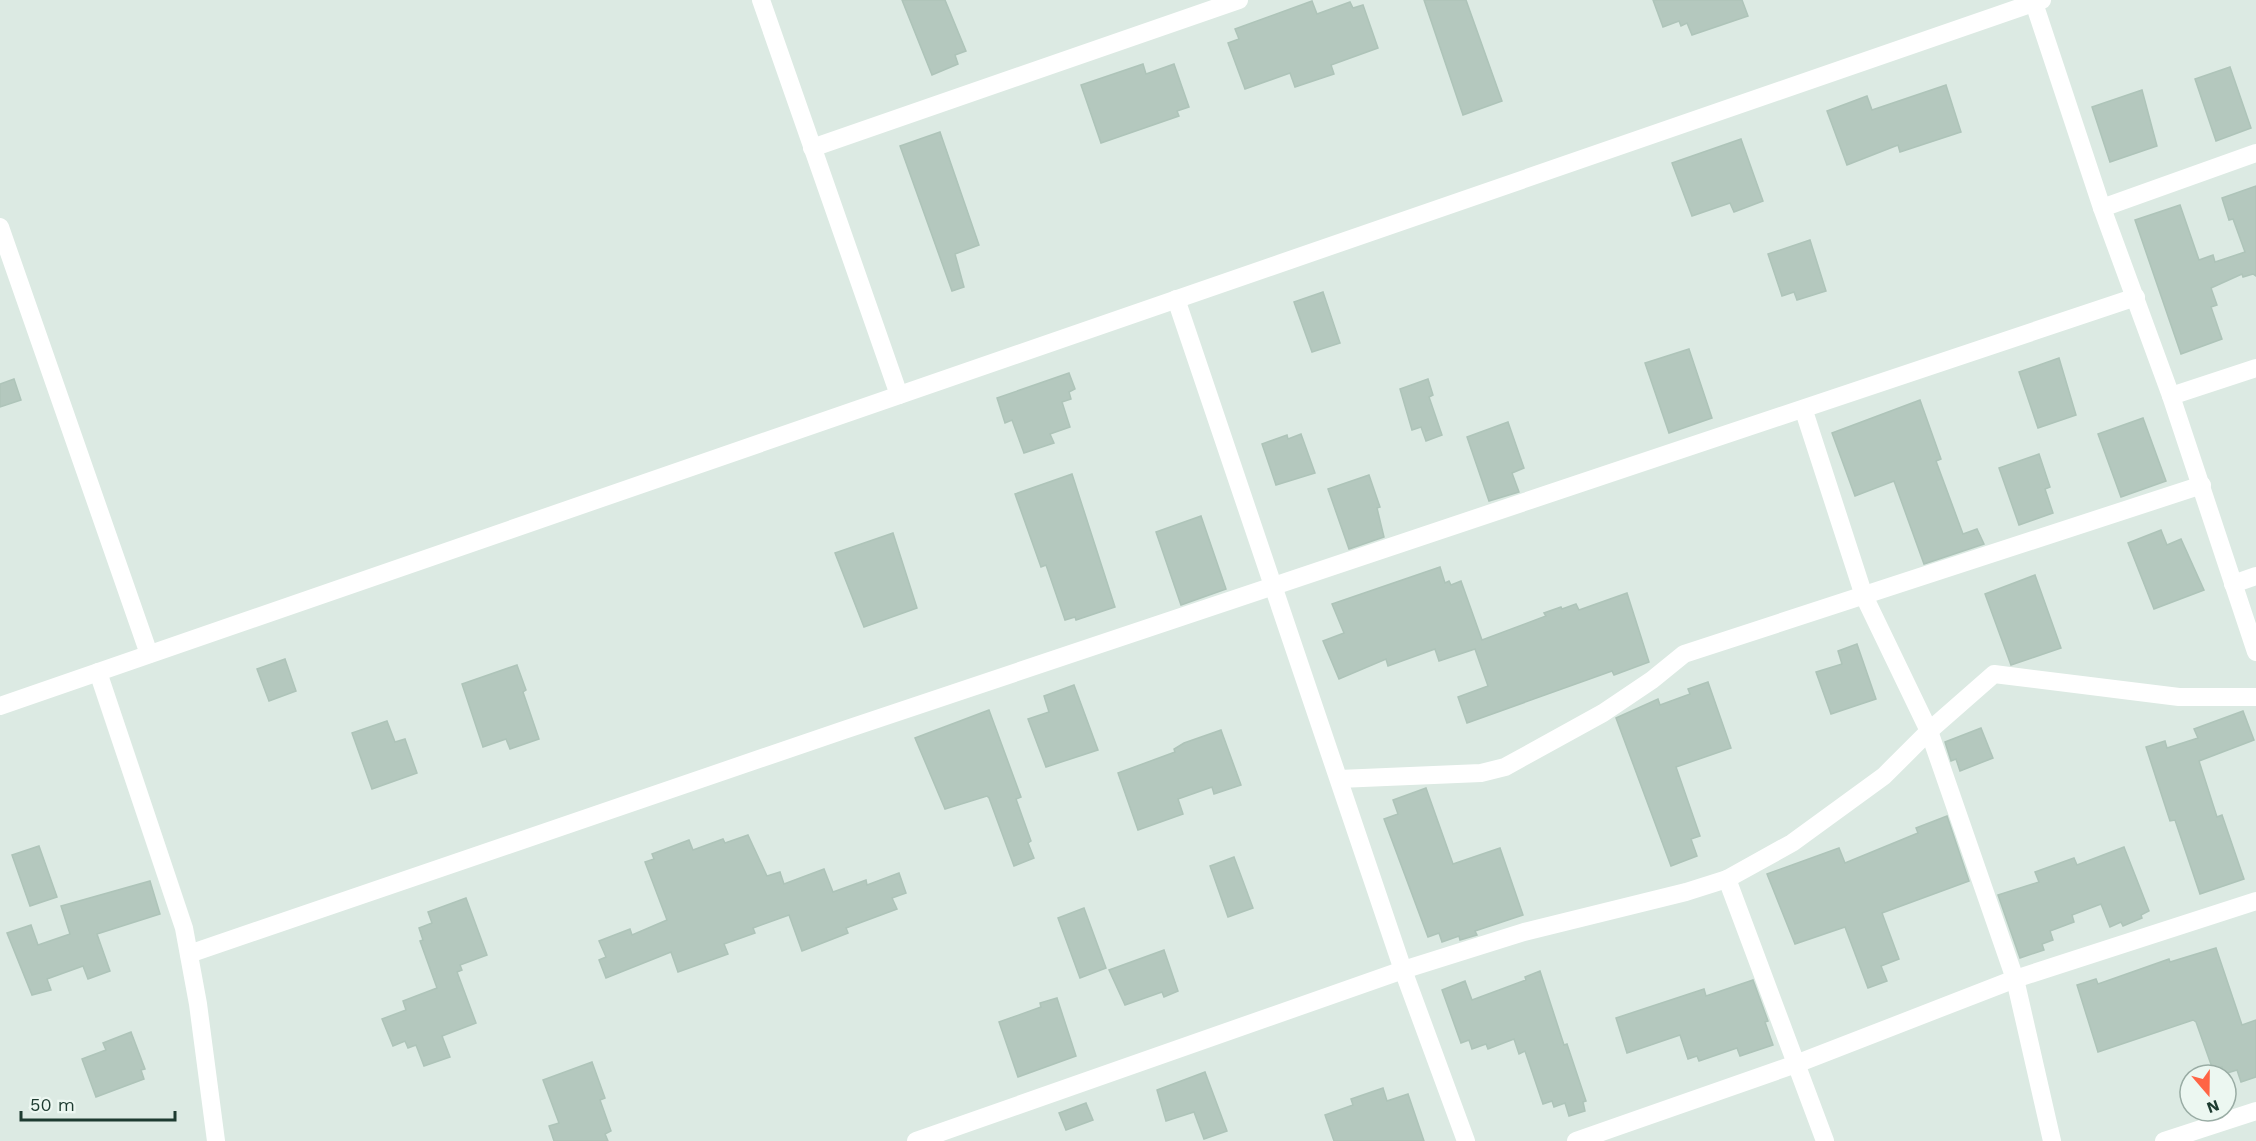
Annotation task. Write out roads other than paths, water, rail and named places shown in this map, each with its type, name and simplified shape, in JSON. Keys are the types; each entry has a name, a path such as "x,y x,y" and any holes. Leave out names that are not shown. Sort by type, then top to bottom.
{"street":[{"path":"761,0 899,395"},
{"path":"812,148 1239,0"},
{"path":"0,706 2037,1 2102,208 2202,485 2256,652"},
{"path":"2102,208 2256,153"},
{"path":"0,227 6,262 149,654"},
{"path":"189,954 833,734 1804,411 2136,297"},
{"path":"1176,299 1403,970 1466,1141"},
{"path":"2171,396 2256,368"},
{"path":"1804,411 1864,596 1929,731 2015,979 2052,1141"},
{"path":"1339,779 1481,772 1505,767 1603,713 1652,680 1684,654 2202,485"},
{"path":"2233,584 2256,576"},
{"path":"98,672 184,928 198,1004 216,1141"},
{"path":"916,1141 1403,970 1524,932 1686,892 1726,879 1820,824 1884,776 1929,731 1994,674 2180,698 2256,697"},
{"path":"1726,879 1825,1141"},
{"path":"1576,1141 1796,1064 2015,979 2256,901"},
{"path":"2164,1141 2256,1111"}]}
